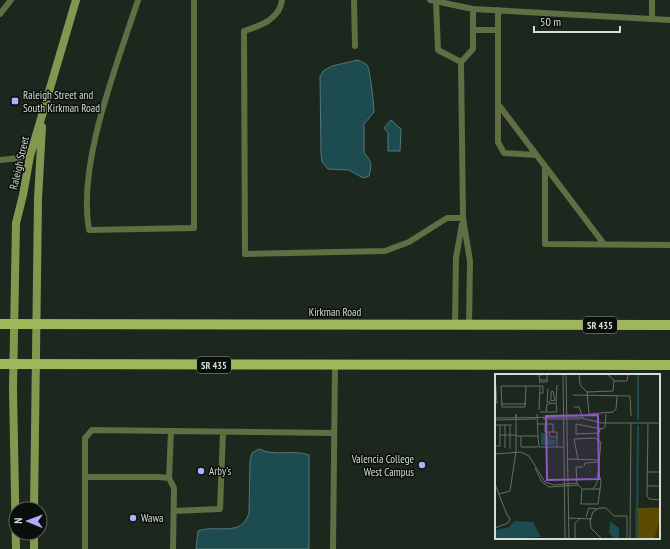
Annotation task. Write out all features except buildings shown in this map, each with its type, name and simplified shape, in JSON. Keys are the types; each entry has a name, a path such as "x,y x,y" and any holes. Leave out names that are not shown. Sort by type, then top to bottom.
{"main road":[{"name":"Kirkman Road","path":"0,324 670,325"},
{"name":"SR 435","path":"0,364 670,366"}],"street":[{"name":"Raleigh Street","path":"16,549 13,364 16,223 23,195 29,157 42,118 76,0"},
{"name":"Raleigh Street","path":"34,501 38,199 42,118"}],"lane":[{"path":"0,14 11,0"},
{"path":"138,0 113,76 94,146 88,180 86,215 89,230 194,228 194,0"},
{"path":"282,0 281,8 273,17 261,26 244,30 245,254 385,251 408,242 447,218 463,218"},
{"path":"354,0 355,46"},
{"path":"652,0 652,19"},
{"path":"461,62 438,50 433,1 473,9 670,20"},
{"path":"469,325 470,261 463,218 461,62 473,49 473,9"},
{"path":"498,10 498,142 504,153 536,155"},
{"path":"473,30 498,30"},
{"path":"498,104 604,244"},
{"path":"0,160 29,157"},
{"path":"545,167 545,244 670,245"},
{"path":"455,325 456,258 463,218"},
{"path":"333,549 335,365"},
{"path":"85,549 85,438 92,430 334,433"},
{"path":"171,431 169,478 174,488 173,549"},
{"path":"174,511 220,510 223,432"},
{"path":"85,477 169,478"}],"water":[{"path":"358,60 366,64 368,68 372,87 374,112 364,124 364,153 370,161 371,169 369,176 363,178 349,170 328,169 322,162 321,153 320,77 323,71 332,66"},
{"path":"391,120 401,129 400,151 388,151 388,133 384,128"},
{"path":"259,449 278,453 303,453 309,455 309,549 196,549 198,531 205,529 234,528 245,521 249,513 250,461 252,453"}],"place":[{"name":"Raleigh Street and South Kirkman Road","path":"15,101"},
{"name":"Valencia College West Campus","path":"422,465"},
{"name":"Arby's","path":"201,471"},
{"name":"Wawa","path":"133,518"}]}
